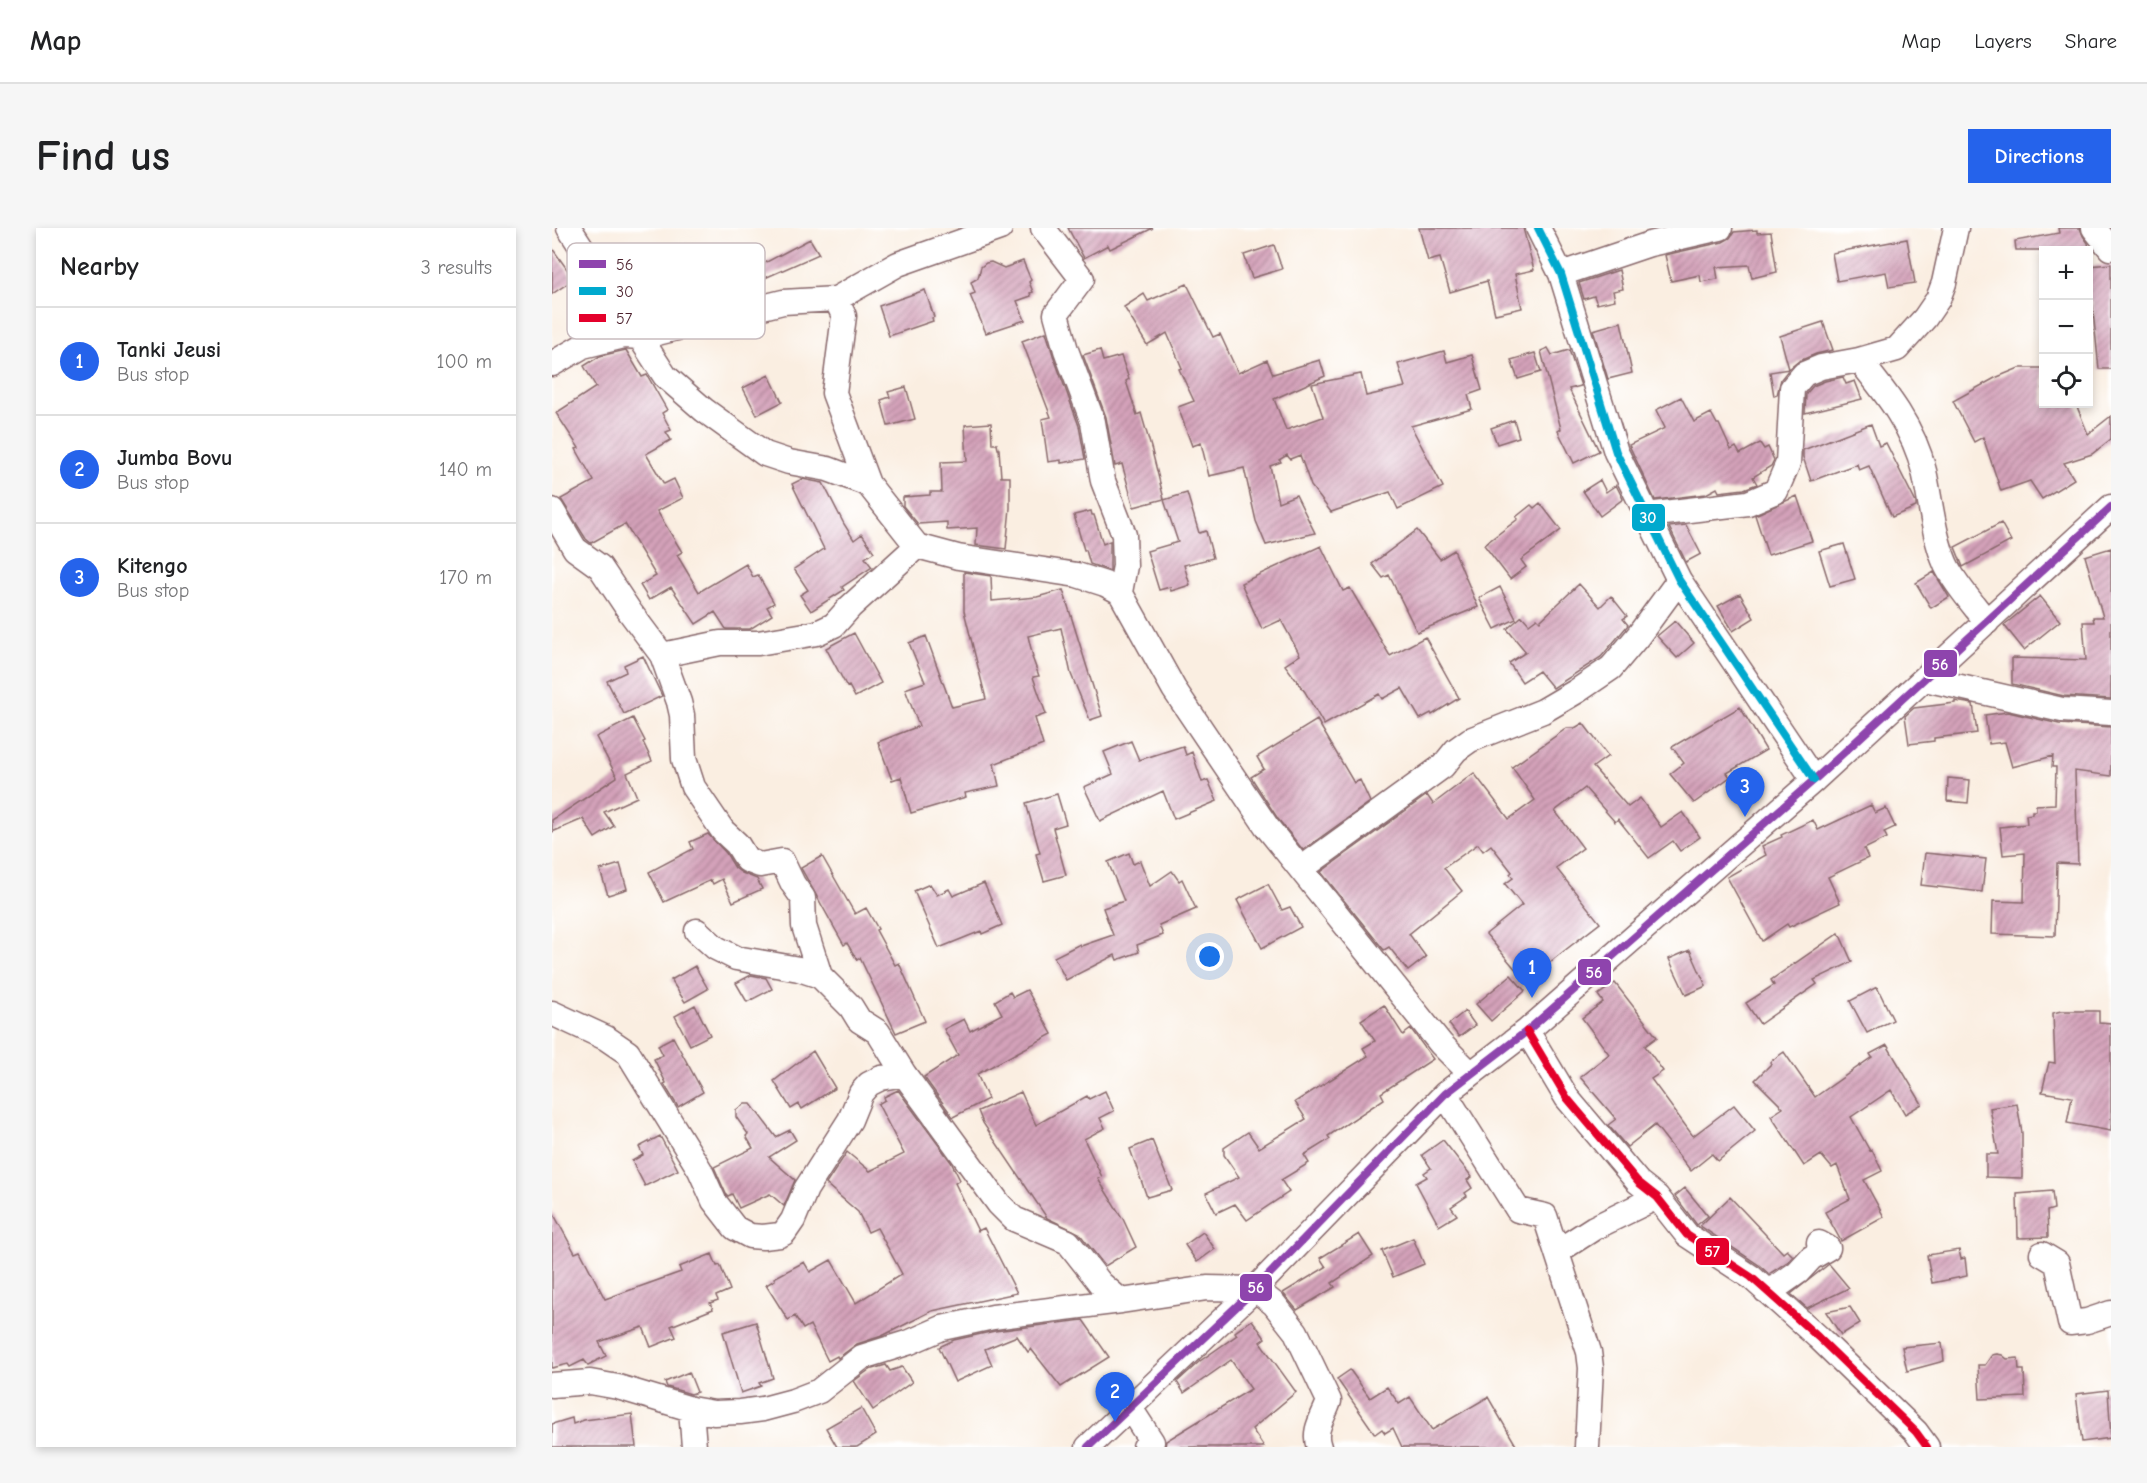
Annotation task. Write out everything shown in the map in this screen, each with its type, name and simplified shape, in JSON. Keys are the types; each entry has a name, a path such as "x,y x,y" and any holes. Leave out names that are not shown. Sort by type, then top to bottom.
{"street":[{"path":"569,228 579,243"},
{"path":"765,306 783,302 836,299 898,264 1000,228"},
{"path":"1043,228 1082,279 1056,314 1066,350 1093,422 1103,481 1124,535 1125,566 1120,592"},
{"path":"1538,228 1561,274 1616,452 1679,580 1814,780"},
{"path":"1561,274 1650,244 1720,228"},
{"path":"1647,515 1748,503 1776,491 1788,463 1792,388 1804,374 1821,367 1859,360 1897,349 1925,318 1938,299 1944,283 1956,228"},
{"path":"2094,228 2110,248"},
{"path":"836,299 844,316 834,393 868,484 917,546 958,557 1077,575 1120,592 1174,689 1267,827 1441,1044 1471,1074"},
{"path":"552,364 583,346 612,339"},
{"path":"642,339 665,376 704,410 765,454 789,462 828,469 868,484"},
{"path":"1859,360 1885,391 1906,426 1924,469 1938,540 1947,567 1987,622"},
{"path":"1089,1447 1255,1289 1444,1094 1527,1031 1814,780 2111,507"},
{"path":"552,510 575,549 600,567 662,655 680,702 684,759 693,787 723,831 737,844 747,860 760,865 782,861 803,898 804,926 820,976"},
{"path":"662,655 720,643 758,643 817,633 834,625 850,607 917,546"},
{"path":"1301,869 1443,766 1456,750 1470,740 1543,711 1611,668 1679,580"},
{"path":"1925,679 2062,710 2111,713"},
{"path":"697,932 716,948 736,958 799,969 820,976 851,1007 860,1020 878,1032 904,1074 1007,1212 1014,1219 1068,1242 1100,1282 1121,1301"},
{"path":"552,1013 606,1038 628,1053 700,1170 714,1201 735,1228 750,1236 763,1237 784,1233 793,1220 806,1189 850,1120 861,1093 869,1084 881,1078 904,1074"},
{"path":"1527,1031 1567,1098 1638,1182 1657,1197 1687,1235 1750,1277 1766,1291 1879,1395 1916,1432 1927,1447"},
{"path":"1444,1094 1518,1210 1545,1216 1590,1352 1587,1447"},
{"path":"1558,1251 1594,1228 1657,1197"},
{"path":"1766,1291 1778,1286 1798,1272 1811,1258 1828,1248 1819,1243"},
{"path":"2042,1254 2057,1263 2070,1323 2087,1321 2111,1313"},
{"path":"552,1385 590,1382 618,1387 692,1409 714,1413 740,1412 793,1401 819,1391 862,1358 967,1321 1207,1288 1255,1289 1274,1305 1296,1332 1329,1401 1316,1429 1318,1447"},
{"path":"1130,1408 1152,1442 1145,1447"},
{"path":"692,1409 694,1447"}],"building":[{"path":"1068,228 1153,228 1110,249 1108,245 1084,258"},
{"path":"1419,228 1523,228 1534,270 1515,274 1522,308 1495,314 1487,281 1450,292 1440,258 1428,261"},
{"path":"2058,228 2080,228 2088,246 2039,246 2039,250 2016,250 2015,241 2059,233"},
{"path":"1757,230 1757,233 1771,232 1777,272 1752,278 1749,265 1716,267 1718,279 1701,282 1700,275 1671,281 1665,255 1723,242 1734,232"},
{"path":"810,239 819,254 765,278 765,263"},
{"path":"1907,239 1915,283 1889,287 1886,272 1837,281 1832,253"},
{"path":"1274,245 1282,269 1252,278 1244,255"},
{"path":"552,248 567,269 567,284 552,294"},
{"path":"1023,261 1033,292 1030,293 1031,296 1017,301 1025,320 986,333 970,295 975,293 971,282 978,278 981,267 986,263 991,262 1004,268"},
{"path":"2111,264 2111,369 2099,369 2093,311 2093,266"},
{"path":"1619,270 1623,289 1613,291 1615,300 1597,304 1594,296 1584,299 1579,283"},
{"path":"1187,284 1213,337 1220,334 1238,373 1267,360 1273,374 1320,360 1325,376 1274,399 1286,430 1323,417 1312,384 1361,374 1366,396 1405,387 1398,364 1444,351 1447,362 1472,355 1482,390 1468,395 1472,409 1411,426 1443,487 1398,509 1390,492 1331,512 1311,486 1300,455 1290,459 1287,455 1279,460 1281,462 1270,466 1278,502 1296,495 1315,533 1266,545 1256,521 1244,468 1209,476 1201,443 1192,446 1178,407 1194,401 1179,369 1182,368 1167,333 1147,345 1124,307 1144,294 1148,301"},
{"path":"925,290 934,317 933,321 889,336 879,306"},
{"path":"1621,322 1632,373 1608,379 1593,330"},
{"path":"1823,322 1833,350 1799,361 1789,369 1780,336"},
{"path":"1046,332 1079,426 1085,459 1061,463 1061,460 1048,462 1042,419 1051,417 1022,341"},
{"path":"1548,348 1552,355 1569,350 1581,386 1569,389 1599,451 1574,463 1558,431 1561,429 1541,351"},
{"path":"626,350 642,377 647,375 667,410 662,413 671,430 666,432 671,440 646,454 664,484 674,479 683,498 657,511 682,552 677,555 699,592 746,564 753,577 758,575 774,603 767,607 772,615 750,629 726,629 715,612 696,624 671,587 649,600 640,585 656,576 625,524 591,543 586,539 561,499 594,481 576,449 579,448 556,413 596,387 584,366 600,356"},
{"path":"1100,350 1103,361 1121,356 1137,415 1141,413 1164,499 1134,507 1122,464 1115,466 1106,417 1083,355"},
{"path":"1535,353 1541,372 1518,379 1511,360"},
{"path":"2019,368 2039,368 2039,408 2078,408 2088,434 2111,416 2111,439 2092,454 2064,463 2074,479 2042,499 2030,481 2001,491 1983,437 1974,442 1953,401"},
{"path":"1789,369 1781,379 1777,395 1774,396 1770,372"},
{"path":"769,375 782,402 757,415 743,388"},
{"path":"1843,377 1846,384 1855,381 1862,399 1805,413 1806,394 1813,386"},
{"path":"906,387 915,419 888,426 881,400 890,397 888,392"},
{"path":"1681,397 1694,422 1711,413 1719,424 1731,450 1736,447 1740,454 1760,443 1764,449 1768,447 1774,460 1771,466 1753,477 1757,484 1744,489 1719,492 1717,488 1706,494 1655,500 1629,445 1665,428 1656,410"},
{"path":"1514,420 1519,437 1497,444 1491,428"},
{"path":"991,423 992,444 997,444 999,449 1001,477 1010,477 1006,549 976,545 977,528 947,530 947,522 918,524 903,506 903,497 942,492 941,462 967,461 965,425"},
{"path":"1871,424 1879,446 1886,443 1916,503 1916,507 1892,517 1869,466 1859,470 1857,464 1811,481 1803,457 1803,450"},
{"path":"802,479 823,483 854,540 862,534 874,552 865,558 872,567 842,587 844,590 811,611 800,595 808,590 794,569 824,549 792,484"},
{"path":"1600,480 1606,492 1616,485 1623,499 1600,516 1583,491"},
{"path":"1187,493 1199,533 1206,531 1213,558 1184,565 1190,585 1171,591 1170,587 1159,590 1147,551 1178,542 1164,500"},
{"path":"1797,496 1812,541 1768,555 1755,515"},
{"path":"1540,503 1561,530 1521,560 1526,567 1510,579 1484,545 1518,519 1516,517 1531,505 1534,508"},
{"path":"1091,511 1103,544 1110,541 1110,571 1090,564 1086,550 1084,550 1074,515"},
{"path":"2001,523 2011,541 1963,567 1955,547"},
{"path":"1686,525 1701,554 1686,562 1669,527"},
{"path":"1417,530 1440,559 1454,550 1478,607 1417,632 1389,575 1383,578 1372,564"},
{"path":"1844,544 1855,579 1830,586 1819,551"},
{"path":"1321,546 1343,591 1350,588 1390,656 1425,637 1459,698 1432,715 1431,713 1420,719 1402,688 1382,699 1379,694 1324,725 1305,692 1285,665 1300,655 1281,620 1262,629 1241,583"},
{"path":"2111,548 2111,699 2064,696 2012,684 2012,658 2086,660 2083,622 2094,622 2093,617 2103,617 2085,556"},
{"path":"964,572 991,576 992,601 1037,597 1063,590 1102,716 1090,720 1071,674 1061,628 1028,636 1039,676 1033,677 1046,714 1035,718 1043,745 994,764 999,786 965,793 966,797 911,813 901,777 892,780 878,742 919,726 905,689 925,682 909,643 926,636 952,707 986,699 964,611"},
{"path":"1934,572 1949,597 1931,608 1916,583"},
{"path":"1579,584 1600,607 1611,596 1627,616 1623,619 1628,625 1601,657 1553,688 1539,671 1522,682 1509,663 1526,652 1507,629 1522,616 1529,624 1537,618 1540,621"},
{"path":"1500,587 1516,619 1495,629 1479,598"},
{"path":"1740,594 1754,618 1733,631 1718,606"},
{"path":"2040,596 2060,621 2024,650 2004,625"},
{"path":"1675,621 1694,643 1677,658 1657,636"},
{"path":"854,633 881,683 855,697 826,648"},
{"path":"643,656 662,696 624,714 607,681 626,672 624,665"},
{"path":"1955,701 1973,704 1977,733 1934,738 1934,741 1909,744 1905,716 1914,708 1955,703"},
{"path":"1740,707 1766,750 1727,773 1730,777 1694,803 1670,774 1684,763 1672,747"},
{"path":"2008,712 2059,724 2111,727 2111,776 2075,771 2078,864 2057,863 2055,936 1992,934 1993,901 2024,902 2025,853 2003,855 2000,827 2027,824 2026,815 2036,811 2036,805 2055,804 2056,767 2052,767 2053,756 2012,767 2005,742 1989,744 1985,715"},
{"path":"633,718 652,761 627,773 637,797 604,812 614,826 595,838 583,819 552,832 552,820 617,777 596,737"},
{"path":"1317,720 1354,783 1360,780 1370,802 1303,850 1278,819 1251,777 1264,769 1257,757"},
{"path":"1583,723 1608,756 1593,767 1628,807 1640,798 1661,827 1683,812 1700,837 1680,851 1673,841 1649,858 1618,819 1615,822 1585,788 1555,811 1583,848 1556,868 1600,923 1527,983 1486,934 1522,905 1505,884 1513,878 1510,874 1512,872 1491,845 1483,851 1478,844 1444,868 1462,891 1409,934 1426,957 1408,971 1389,947 1384,950 1321,872 1427,795 1433,804 1474,773 1509,819 1535,800 1512,767 1567,728 1575,728"},
{"path":"1131,741 1139,760 1183,746 1186,755 1192,752 1202,782 1208,780 1217,801 1174,819 1163,791 1100,821 1084,787 1113,774 1104,752"},
{"path":"1948,778 1970,780 1968,803 1947,801"},
{"path":"1057,794 1066,824 1053,828 1066,875 1044,881 1036,854 1040,853 1026,803"},
{"path":"1871,805 1875,813 1886,808 1895,827 1884,832 1887,838 1864,849 1868,858 1828,877 1840,903 1789,927 1787,924 1762,941 1727,877 1766,855 1762,846 1782,837 1781,835 1813,820 1818,830"},
{"path":"708,834 726,853 735,868 757,879 762,889 733,902 722,879 713,884 711,880 664,902 649,872 693,849 690,842"},
{"path":"1129,853 1133,864 1140,861 1150,886 1172,871 1179,881 1182,879 1196,909 1159,925 1163,935 1137,945 1139,952 1117,960 1115,955 1066,980 1054,957 1080,944 1081,946 1113,935 1103,908 1124,901 1108,862"},
{"path":"1925,853 1986,859 1982,892 1921,885"},
{"path":"822,856 855,914 866,908 895,965 899,963 925,1021 896,1033 860,958 857,960 847,943 844,945 801,868"},
{"path":"620,864 627,889 608,895 600,870"},
{"path":"984,883 1002,925 939,948 914,891 930,884 937,895 949,889 953,896"},
{"path":"1268,884 1282,910 1290,907 1301,927 1262,948 1237,900"},
{"path":"1839,933 1852,962 1814,980 1817,984 1760,1024 1746,1003 1774,985 1771,980"},
{"path":"1690,950 1706,986 1686,995 1669,959"},
{"path":"695,966 708,989 685,1002 671,980"},
{"path":"751,975 766,978 772,989 747,1002 736,983"},
{"path":"1511,975 1525,991 1491,1021 1476,1004"},
{"path":"1615,983 1657,1037 1645,1046 1663,1071 1651,1079 1693,1136 1734,1105 1755,1131 1718,1161 1712,1154 1691,1171 1655,1125 1627,1147 1608,1125 1616,1119 1580,1077 1609,1054 1582,1018 1603,1002 1598,995"},
{"path":"1877,987 1893,1020 1867,1033 1850,1001"},
{"path":"1027,990 1052,1034 977,1074 988,1099 953,1117 924,1077 958,1055 944,1029 964,1019 970,1031 1002,1014 995,1001 1010,992 1013,997"},
{"path":"695,1005 710,1035 690,1045 675,1016"},
{"path":"1384,1005 1403,1035 1411,1029 1433,1059 1381,1093 1384,1099 1328,1136 1330,1139 1304,1155 1309,1163 1281,1180 1289,1192 1247,1220 1235,1204 1216,1213 1206,1193 1239,1177 1224,1155 1224,1148 1248,1132 1259,1148 1306,1119 1295,1102 1368,1056 1363,1048 1375,1041 1361,1020"},
{"path":"1465,1011 1475,1025 1459,1037 1449,1024"},
{"path":"2099,1011 2099,1022 2111,1023 2111,1131 2067,1123 2072,1097 2042,1092 2049,1062 2055,1063 2053,1013"},
{"path":"673,1037 703,1092 678,1107 664,1084 666,1083 654,1059 663,1055 658,1045"},
{"path":"1887,1045 1922,1104 1905,1114 1891,1090 1851,1117 1882,1171 1864,1180 1884,1217 1841,1241 1825,1212 1850,1199 1837,1165 1832,1168 1821,1155 1804,1166 1771,1116 1783,1108 1755,1080 1771,1064 1770,1062 1784,1052 1815,1097 1872,1057 1870,1054"},
{"path":"813,1051 835,1088 802,1109 799,1104 791,1109 774,1081"},
{"path":"898,1090 951,1162 960,1180 955,1183 978,1231 984,1228 1017,1293 932,1311 882,1336 857,1344 838,1358 837,1356 828,1361 810,1325 803,1329 795,1316 788,1320 766,1285 775,1280 774,1278 804,1262 810,1272 831,1260 856,1303 902,1274 877,1228 868,1232 858,1212 826,1184 847,1152 870,1171 904,1154 878,1104 885,1100 884,1097"},
{"path":"1105,1091 1114,1111 1100,1118 1105,1128 1084,1139 1102,1177 1098,1179 1123,1219 1136,1247 1105,1266 1079,1233 1047,1218 983,1123 978,1111 1021,1092 1036,1125 1087,1096 1089,1099"},
{"path":"745,1104 751,1104 776,1137 790,1130 796,1140 769,1157 795,1180 784,1206 770,1194 739,1208 732,1194 728,1196 726,1194 714,1167 753,1148 746,1136 748,1134 736,1117 736,1110"},
{"path":"2017,1104 2022,1133 2022,1178 1986,1177 1986,1154 1998,1154 1990,1108"},
{"path":"660,1136 678,1170 645,1186 632,1161 643,1155 639,1147"},
{"path":"1152,1140 1172,1190 1147,1197 1130,1149"},
{"path":"1443,1140 1472,1177 1467,1180 1472,1188 1465,1193 1467,1196 1451,1207 1457,1215 1439,1226 1416,1183 1427,1177 1424,1173 1431,1168 1422,1155"},
{"path":"1685,1188 1708,1216 1697,1225 1675,1196"},
{"path":"2052,1191 2054,1209 2047,1211 2048,1237 2018,1238 2017,1194"},
{"path":"1730,1197 1783,1253 1787,1250 1793,1256 1789,1261 1769,1274 1700,1226"},
{"path":"552,1211 575,1253 580,1251 605,1299 681,1272 679,1267 712,1254 717,1266 720,1265 730,1290 716,1296 718,1300 710,1303 713,1309 671,1326 676,1337 651,1347 643,1327 599,1342 606,1356 588,1365 584,1360 570,1367 568,1364 552,1368"},
{"path":"1203,1232 1215,1249 1197,1262 1185,1245"},
{"path":"1359,1234 1373,1256 1332,1283 1335,1287 1297,1310 1283,1293 1326,1267 1320,1258"},
{"path":"1413,1238 1424,1264 1393,1277 1382,1251"},
{"path":"1959,1250 1961,1259 1965,1258 1967,1276 1932,1283 1927,1255"},
{"path":"1829,1264 1849,1288 1807,1308 1791,1294"},
{"path":"1850,1307 1860,1323 1841,1335 1826,1312"},
{"path":"1083,1320 1109,1357 1061,1387 1031,1349 1028,1352 1017,1336 985,1349 992,1365 955,1382 939,1347 954,1340 995,1331"},
{"path":"1252,1320 1265,1338 1260,1342 1296,1392 1252,1429 1264,1447 1165,1447 1166,1441 1251,1389 1231,1360 1184,1393 1177,1382 1200,1361 1237,1335 1235,1332"},
{"path":"756,1322 773,1378 759,1383 761,1386 741,1393 723,1332"},
{"path":"1942,1343 1944,1361 1907,1371 1902,1347"},
{"path":"1997,1354 2007,1359 2018,1358 2019,1370 2024,1370 2025,1397 1980,1399 1978,1365 1985,1365 1992,1355"},
{"path":"886,1365 890,1371 902,1367 912,1382 873,1410 854,1381 869,1370"},
{"path":"1350,1370 1370,1398 1387,1387 1399,1404 1410,1397 1432,1430 1488,1397 1517,1447 1402,1447 1393,1428 1385,1433 1382,1429 1375,1434 1337,1379"},
{"path":"689,1372 697,1392 691,1394 667,1387 665,1382"},
{"path":"2108,1390 2111,1438 2082,1442 2076,1394"},
{"path":"861,1408 876,1435 857,1447 837,1447 826,1428"},
{"path":"632,1414 636,1447 552,1447 552,1424 572,1418 573,1424 584,1420"}],"transit line":[{"name":"30","path":"1538,228 1561,274 1616,452 1679,580 1814,780"},
{"name":"56","path":"1088,1447 1255,1289 1445,1094 1527,1031 1814,780 2111,507"},
{"name":"57","path":"1527,1031 1567,1098 1638,1182 1657,1197 1687,1235 1751,1277 1818,1337 1916,1432 1927,1447"}],"place":[{"name":"Kitengo","path":"1745,817"},
{"name":"Tanki Jeusi","path":"1532,998"},
{"name":"Jumba Bovu","path":"1115,1422"}]}
